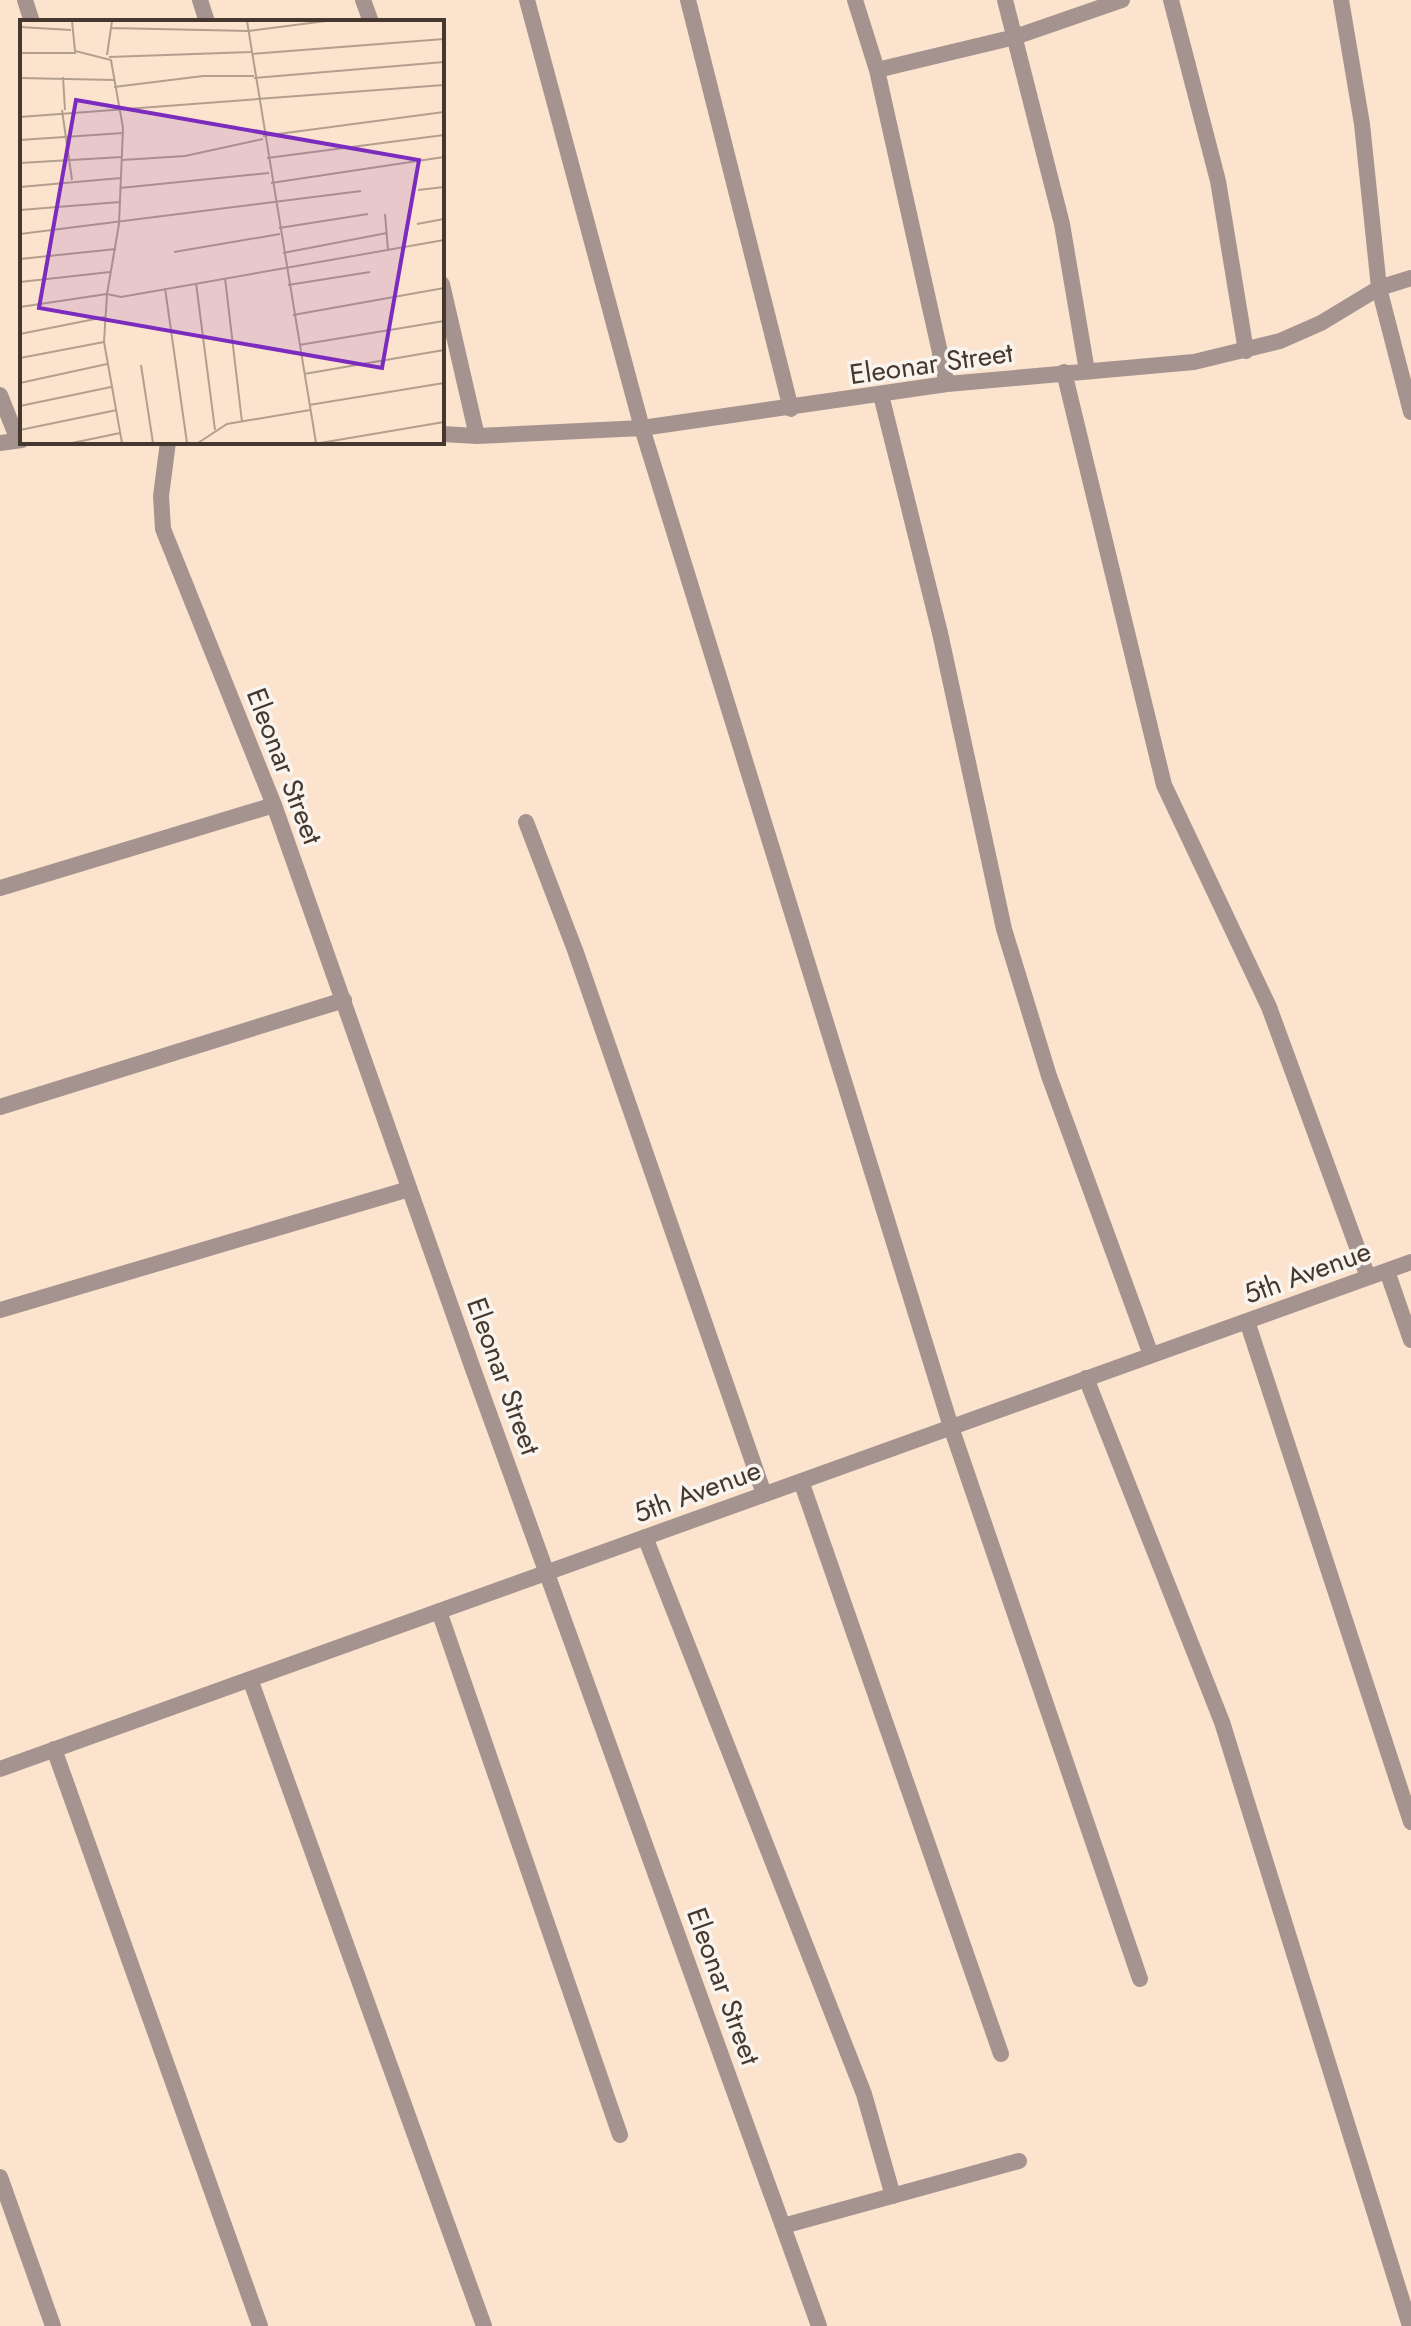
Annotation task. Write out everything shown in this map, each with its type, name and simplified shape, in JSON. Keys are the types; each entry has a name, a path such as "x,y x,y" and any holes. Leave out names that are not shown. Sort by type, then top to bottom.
{"street":[{"path":"25,0 31,20"},
{"path":"200,0 206,20"},
{"path":"363,0 370,20"},
{"path":"527,0 642,428 951,1427 1140,1979"},
{"path":"688,0 791,409"},
{"path":"855,0 877,70 947,384"},
{"path":"1005,0 1062,224 1087,371"},
{"path":"877,70 1015,37 1122,0"},
{"path":"1171,0 1218,181 1246,351"},
{"path":"1341,0 1362,124 1379,288 1411,412"},
{"name":"Eleonar Street","path":"444,434 477,436 642,428 791,409 947,384 1194,362 1280,341 1321,323 1379,288 1411,278"},
{"path":"444,293 477,436"},
{"path":"1064,372 1164,785 1269,1007 1368,1277"},
{"path":"0,395 20,440 0,443"},
{"path":"881,395 940,633 1004,929 1049,1076 1151,1355"},
{"name":"Eleonar Street","path":"168,444 161,496 163,529 274,805 409,1189 819,2326"},
{"path":"0,888 274,805"},
{"path":"526,822 575,950 764,1494"},
{"path":"0,1107 344,1000"},
{"path":"0,1310 409,1189"},
{"name":"5th Avenue","path":"0,1769 1411,1262"},
{"path":"1387,1271 1411,1340"},
{"path":"1247,1321 1411,1822"},
{"path":"1086,1378 1222,1722 1410,2326"},
{"path":"801,1481 1001,2054"},
{"path":"645,1537 864,2094 893,2196"},
{"path":"439,1611 620,2135"},
{"path":"250,1679 484,2326"},
{"path":"54,1749 260,2326"},
{"path":"783,2226 1019,2161"},
{"path":"0,2177 53,2326"}]}
